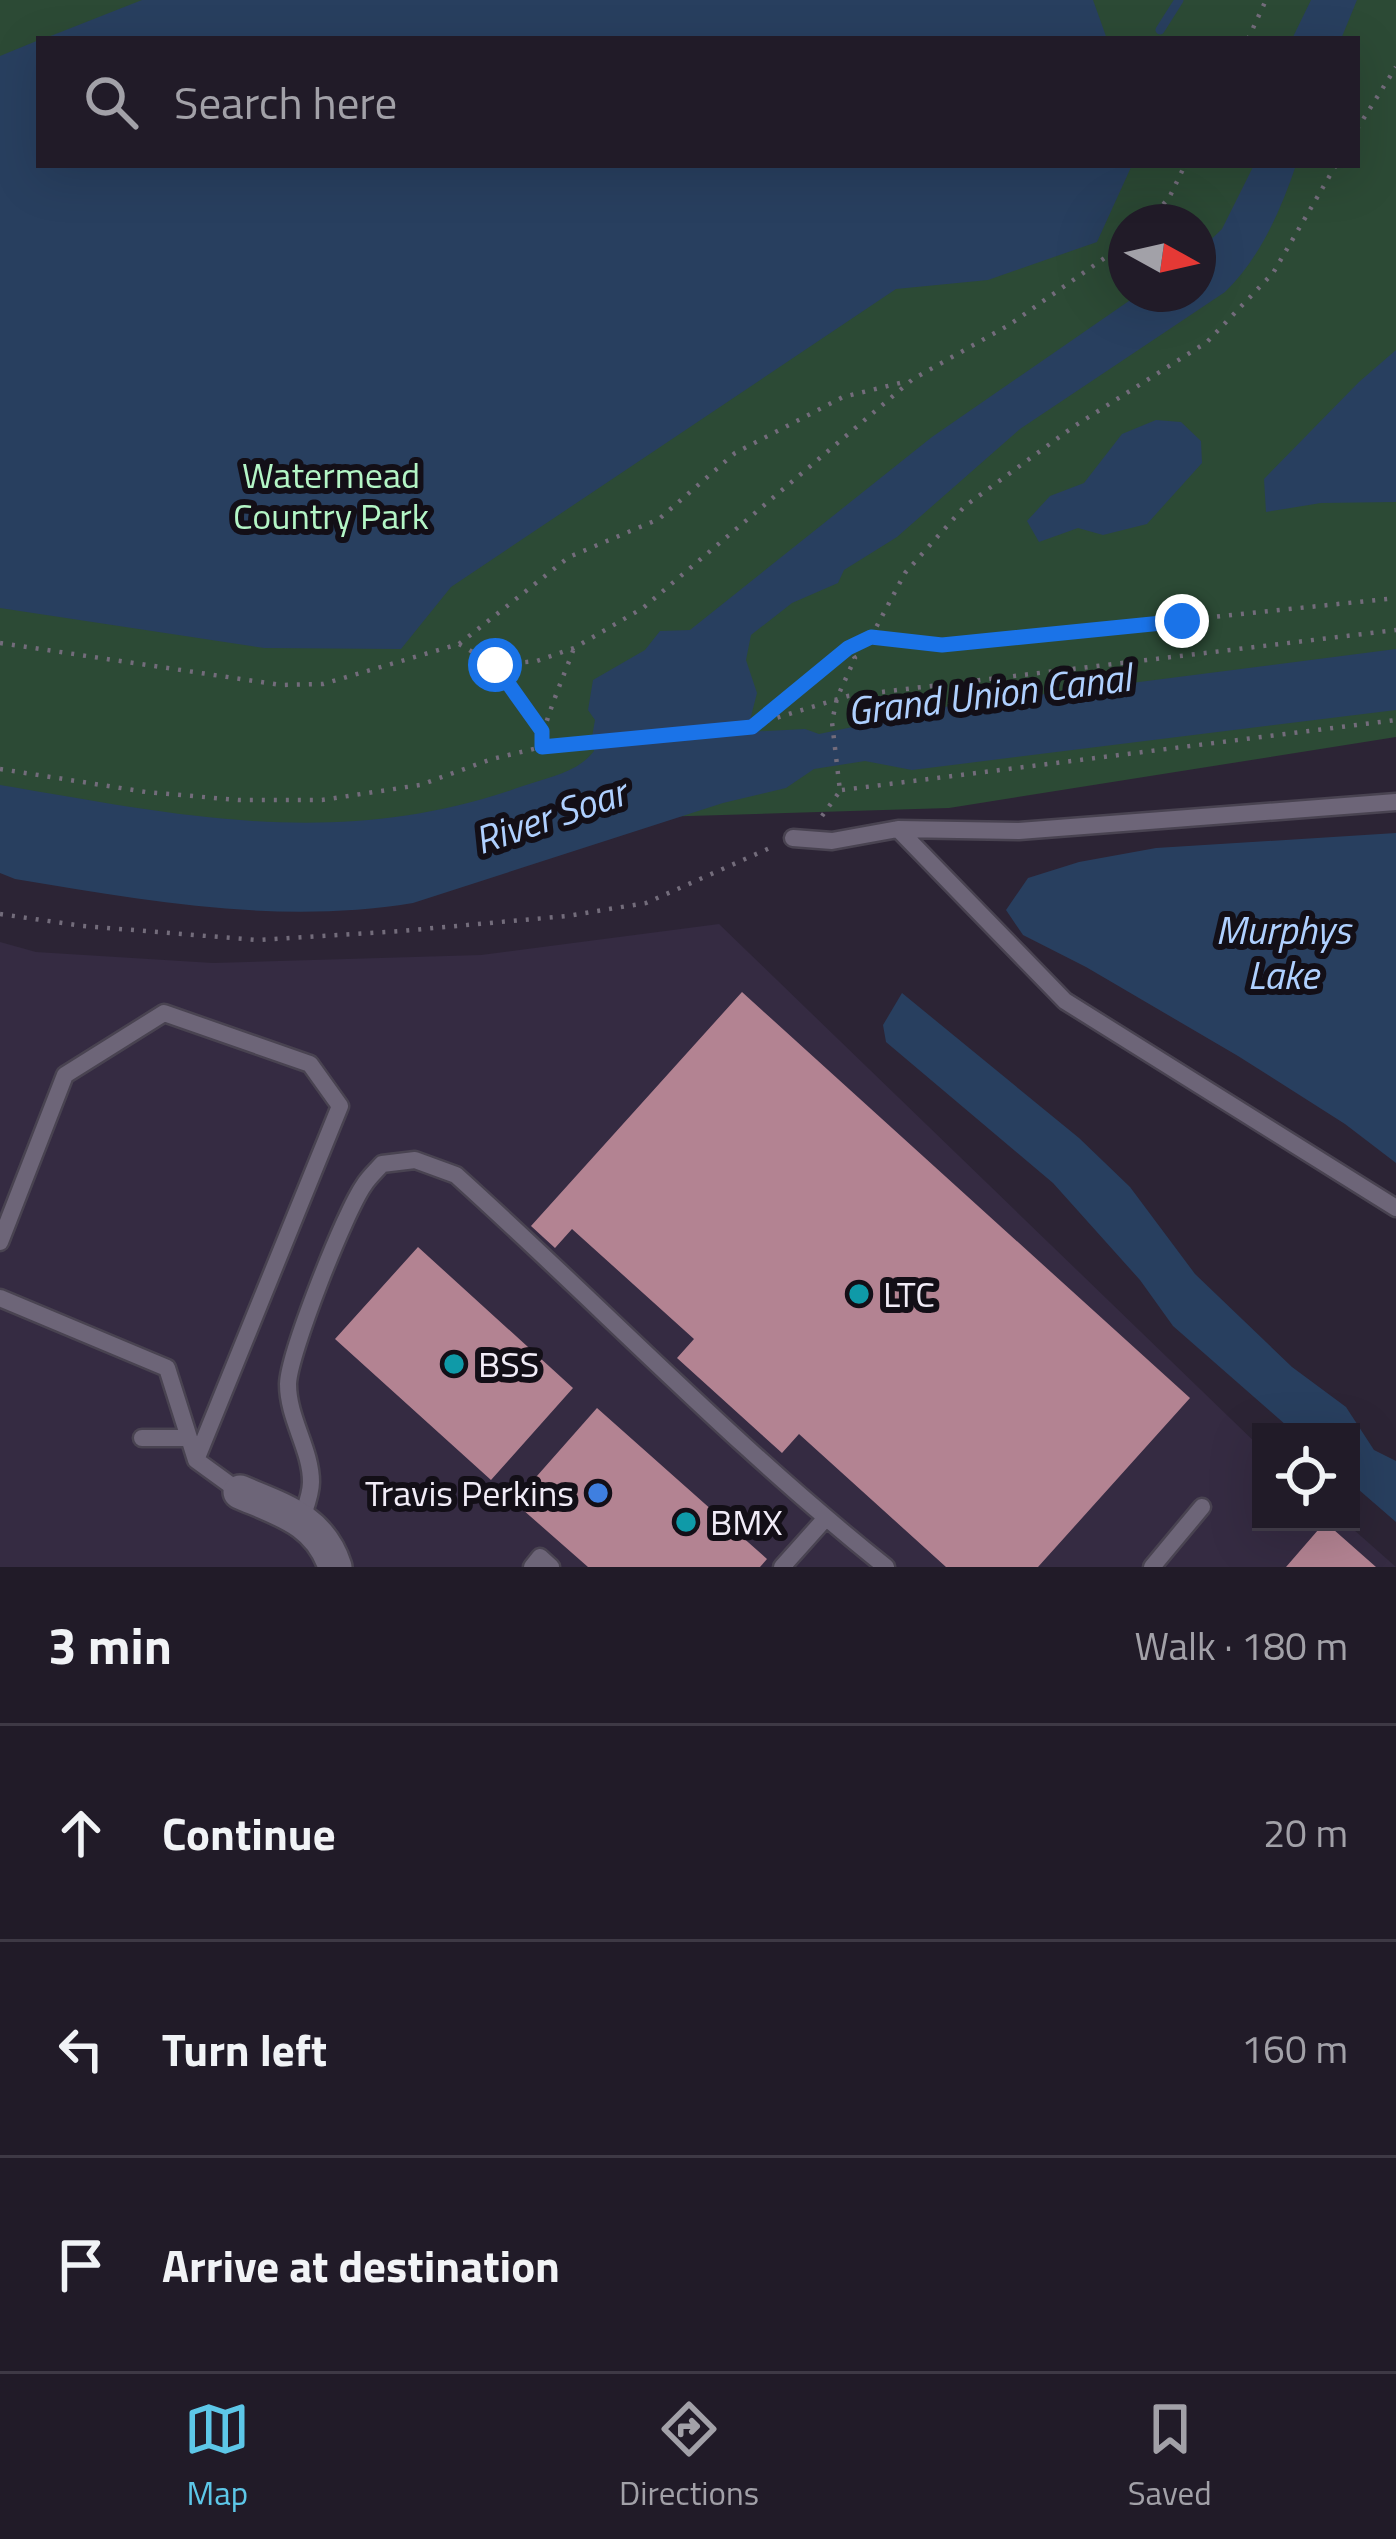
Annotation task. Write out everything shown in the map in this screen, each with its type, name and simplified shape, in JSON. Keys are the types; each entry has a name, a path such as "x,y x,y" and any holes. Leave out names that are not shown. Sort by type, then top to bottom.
{"street":[{"path":"239,1492 302,1518 328,1545 335,1567"}],"lane":[{"path":"793,838 832,841 898,829 1019,831 1396,802"},
{"path":"898,829 1065,1000 1396,1208"},
{"path":"0,1242 65,1075 164,1013 310,1064 340,1106 196,1460"},
{"path":"302,1518 312,1488 292,1417 288,1380 296,1350 363,1186 382,1164 415,1160 456,1175 825,1519 886,1567"},
{"path":"0,1298 167,1368 196,1460 239,1492"},
{"path":"142,1438 189,1438"},
{"path":"1152,1567 1202,1507"},
{"path":"782,1567 825,1519"},
{"path":"532,1567 540,1557 551,1567"}],"path":[{"path":"1249,36 1266,0"},
{"path":"1360,124 1396,67"},
{"path":"1164,204 1184,168"},
{"path":"871,637 905,573 965,506 1073,427 1207,342 1273,273 1334,168"},
{"path":"495,665 537,661 574,648 643,608 913,379 1009,325 1108,256"},
{"path":"0,643 281,685 323,684 459,644 569,557 659,519 735,453 843,397 913,379"},
{"path":"761,723 848,648 871,637 942,645 1396,598"},
{"path":"0,769 146,792 238,800 322,800 420,785 542,747 752,727 837,698 1396,630"},
{"path":"459,644 495,665 542,731"},
{"path":"542,747 542,731 574,648"},
{"path":"0,914 257,940 567,916 646,903 793,838 826,813 840,790 832,722 855,658 848,648"},
{"path":"840,790 1396,720"}],"shaded area":[{"path":"719,924 1252,1439 1252,1531 1355,1531 1396,1567 0,1567 0,942 36,952 213,963 481,955"}],"green space":[{"name":"Watermead Country Park","path":"0,0 1396,0 1396,737 949,808 0,837"}],"water":[{"path":"142,0 1093,0 1106,36 51,36"},
{"path":"1311,0 1357,0 1342,36 1293,36"},
{"path":"36,41 36,168 1131,168 1114,204 1108,204 1108,218 1097,242 988,280 896,289 451,587 401,649 264,648 0,608 0,56"},
{"path":"1252,168 1295,168 1268,233 1249,264 1216,298 1216,235"},
{"name":"River Soar","path":"1113,312 1195,312 1020,429 897,537 844,570 838,583 792,603 751,635 746,660 757,693 747,732 805,729 819,734 886,720 900,708 936,708 1396,649 1396,710 912,770 865,761 814,769 786,788 723,803 413,903 363,909 214,908 0,873 0,785 198,816 326,822 390,818 456,806 571,769 594,751 595,720 588,710 593,680 645,650 660,631 690,630 932,437"},
{"path":"1396,350 1396,502 1321,503 1266,512 1264,479"},
{"path":"1156,420 1181,422 1201,441 1202,463 1147,524 1103,535 1078,528 1039,542 1027,521 1050,496 1084,483 1122,434"},
{"name":"Murphys Lake","path":"1396,833 1396,1163 1345,1124 1238,1056 1023,935 1006,910 1028,878 1079,862 1156,848"},
{"path":"902,993 1079,1138 1130,1187 1195,1274 1292,1367 1346,1407 1356,1423 1284,1423 1173,1326 1140,1280 1053,1183 886,1042 883,1025"},
{"path":"1360,1428 1374,1450 1396,1461 1396,1522 1360,1491"}],"building":[{"name":"LTC","path":"742,992 1190,1398 1038,1567 946,1567 799,1434 782,1453 677,1358 694,1339 572,1229 555,1248 531,1226"},
{"name":"BSS","path":"418,1247 573,1388 491,1480 335,1339"},
{"name":"Travis Perkins","path":"597,1408 767,1559 760,1567 588,1567 514,1502"},
{"path":"1317,1531 1335,1531 1376,1567 1286,1567"}],"waterway":[{"path":"1160,30 1179,0"}],"place":[{"name":"LTC","path":"859,1294"},
{"name":"BSS","path":"454,1364"},
{"name":"Travis Perkins","path":"598,1493"},
{"name":"BMX","path":"686,1522"}],"route":[{"path":"495,665 542,731 542,747 588,745 752,727 848,648 871,637 942,645 1182,621"}],"water label":[{"name":"Grand Union Canal","path":"989,694"}]}
